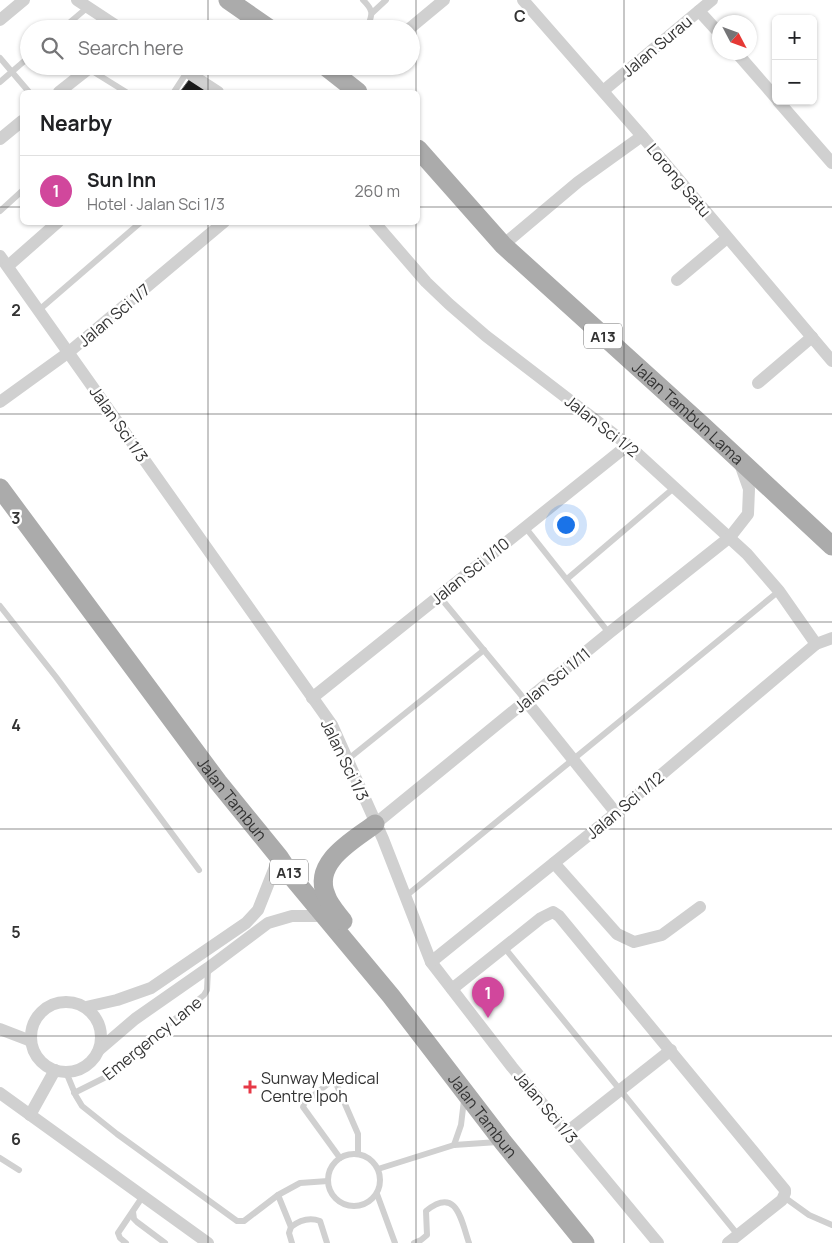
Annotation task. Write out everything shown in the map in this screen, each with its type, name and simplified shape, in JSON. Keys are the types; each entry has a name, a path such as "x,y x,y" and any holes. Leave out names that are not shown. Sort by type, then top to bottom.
{"main road":[{"path":"228,0 257,20"},
{"path":"341,75 356,90"},
{"name":"Jalan Tambun Lama","path":"420,151 503,245 832,546"},
{"name":"Jalan Tambun","path":"2,496 218,782 279,857 292,877 391,996 503,1142 584,1242"},
{"path":"375,824 348,844 329,862 323,881 326,895 369,956 391,996"}],"street":[{"path":"0,20 24,0"},
{"path":"420,20 444,0"},
{"name":"Lorong Satu","path":"523,0 642,136 832,361"},
{"name":"Jalan Surau","path":"603,91 712,0"},
{"path":"83,4 107,20"},
{"path":"699,11 712,25"},
{"path":"743,60 772,93"},
{"path":"62,90 81,75"},
{"path":"192,75 215,90"},
{"path":"781,105 832,163"},
{"path":"0,139 20,123"},
{"path":"503,245 578,182 642,136"},
{"path":"4,261 54,225"},
{"name":"Jalan Sci 1/7","path":"0,402 69,352 220,225"},
{"name":"Jalan Sci 1/2","path":"377,225 426,282 449,304 486,336 628,445 730,537 780,591 816,644"},
{"path":"677,280 727,238"},
{"name":"Jalan Sci 1/3","path":"4,261 332,725 383,839 431,962 512,1067 658,1243"},
{"path":"758,384 812,337"},
{"name":"Jalan Sci 1/10","path":"312,698 628,445"},
{"name":"Jalan Sci 1/11","path":"375,824 730,537 748,514 749,489 738,458"},
{"name":"Jalan Sci 1/12","path":"431,962 616,813 816,644 832,638"},
{"path":"526,701 616,813"},
{"path":"86,1007 117,1000 151,988 246,923 258,910 279,857"},
{"path":"554,863 617,934 634,942 662,935 700,907"},
{"path":"452,989 546,914 553,912 556,914 671,1050 785,1190 784,1197 733,1239"},
{"path":"100,1049 102,1037 95,1015 86,1007 76,1002 64,1001 53,1004 36,1018 32,1029 31,1041 39,1059 46,1066 61,1071 76,1070 86,1066 100,1049 135,1019 268,923 292,916 324,916"},
{"path":"0,1029 31,1041"},
{"path":"567,1132 671,1050"},
{"path":"30,1115 61,1071"},
{"path":"0,1093 208,1243"}],"lane":[{"path":"363,0 370,7 372,13"},
{"path":"370,20 372,13 386,0"},
{"path":"70,20 83,4"},
{"path":"0,58 28,90"},
{"path":"0,82 20,65"},
{"path":"102,75 123,90"},
{"path":"175,90 181,75"},
{"path":"0,211 20,193"},
{"path":"39,310 138,225"},
{"path":"566,579 675,488"},
{"path":"525,527 609,633"},
{"path":"406,896 780,591"},
{"path":"440,596 526,701"},
{"path":"0,606 199,870"},
{"path":"347,760 484,650"},
{"path":"503,947 620,1090 733,1239"},
{"name":"Emergency Lane","path":"74,1093 104,1078 204,995 207,990 208,968"},
{"path":"61,1071 82,1106 117,1134 237,1221 244,1221 278,1195 304,1181 328,1181"},
{"path":"340,1158 303,1107 305,1102 333,1080 358,1134 358,1154"},
{"path":"454,1145 461,1124 465,1092"},
{"path":"378,1169 454,1145 503,1142"},
{"path":"358,1154 370,1160 378,1169 380,1182 377,1194 368,1203 362,1206 349,1207 333,1197 328,1181 331,1167 340,1158 358,1154"},
{"path":"0,1158 18,1170"},
{"path":"377,1194 395,1243"},
{"path":"278,1195 291,1227"},
{"path":"126,1243 120,1238 118,1233 144,1196"},
{"path":"784,1197 809,1215 832,1225"},
{"path":"414,1243 427,1235 426,1211 432,1206 447,1202 451,1203 459,1213 469,1243"},
{"path":"133,1212 136,1222 165,1243"},
{"path":"292,1243 289,1233 291,1227 298,1221 312,1218 320,1221 326,1243"}],"building":[{"path":"193,75 197,75 218,90 181,90"}],"place":[{"name":"Sun Inn","path":"488,1018"},
{"name":"Sunway Medical Centre Ipoh","path":"250,1087"}]}
